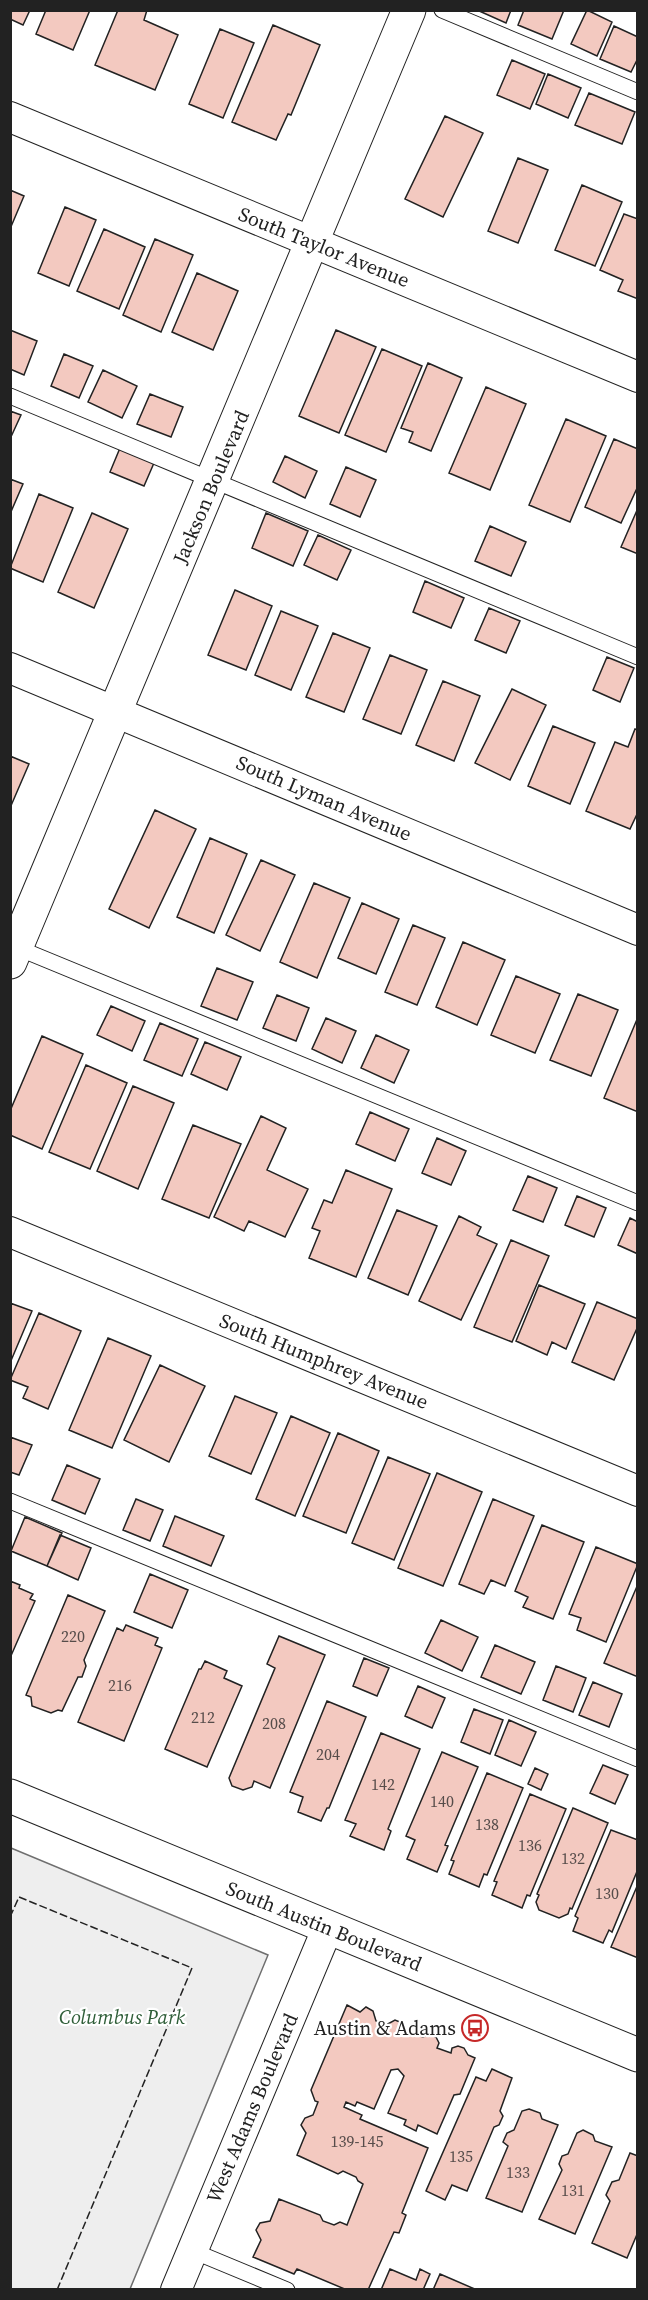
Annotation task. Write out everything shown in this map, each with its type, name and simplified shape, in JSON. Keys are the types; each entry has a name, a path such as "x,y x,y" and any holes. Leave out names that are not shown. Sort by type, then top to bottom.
{"street":[{"name":"Jackson Boulevard","path":"13,951 117,711 410,10"},
{"name":"South Taylor Avenue","path":"10,117 638,377"},
{"name":"South Lyman Avenue","path":"10,668 638,930"},
{"name":"South Humphrey Avenue","path":"10,1232 638,1491"},
{"name":"South Austin Boulevard","path":"10,1796 638,2055"},
{"name":"West Adams Boulevard","path":"176,2289 328,1927"}],"lane":[{"path":"442,10 638,92"},
{"path":"10,396 638,657"},
{"path":"13,951 638,1203"},
{"path":"10,1501 638,1759"},
{"path":"193,2251 287,2289"}],"green space":[{"name":"Columbus Park","path":"11,1848 268,1955 130,2289 11,2289"}],"building":[{"path":"10,10 30,10 23,25 10,19"},
{"path":"46,10 90,10 73,50 36,34"},
{"path":"118,10 147,10 144,20 178,35 155,90 95,65"},
{"path":"477,10 511,10 506,23"},
{"path":"524,10 564,10 552,39 518,25"},
{"path":"587,10 612,22 597,56 571,44"},
{"path":"273,25 320,45 291,115 288,114 276,140 232,122"},
{"path":"614,26 638,37 638,58 631,72 600,59"},
{"path":"220,29 254,43 223,118 189,104"},
{"path":"512,60 545,74 530,109 497,95"},
{"path":"548,74 581,88 568,118 536,104"},
{"path":"589,93 635,112 622,144 575,125"},
{"path":"445,116 483,133 443,217 405,199"},
{"path":"518,158 548,170 518,243 488,231"},
{"path":"582,185 622,202 595,266 555,250"},
{"path":"10,190 24,196 10,229"},
{"path":"65,207 96,220 69,286 38,273"},
{"path":"624,214 638,219 638,299 618,291 623,280 600,270"},
{"path":"104,229 145,247 119,309 77,291"},
{"path":"155,239 193,255 161,332 123,315"},
{"path":"197,273 238,291 213,350 172,332"},
{"path":"10,330 37,341 24,375 10,369"},
{"path":"336,330 376,347 339,433 299,416"},
{"path":"382,349 422,366 386,452 345,435"},
{"path":"64,354 93,366 79,398 51,386"},
{"path":"428,363 462,378 431,451 409,442 413,432 401,428"},
{"path":"103,370 137,386 122,418 88,402"},
{"path":"486,387 526,404 490,490 449,473"},
{"path":"150,394 183,407 171,437 137,424"},
{"path":"10,411 21,415 10,439"},
{"path":"566,419 606,436 570,522 529,505"},
{"path":"614,439 638,449 638,486 621,523 585,507"},
{"path":"120,448 154,463 144,486 110,472"},
{"path":"285,456 317,471 305,498 273,482"},
{"path":"346,467 376,480 360,517 330,504"},
{"path":"10,479 23,484 10,514"},
{"path":"39,494 73,508 43,582 10,568"},
{"path":"638,508 638,554 621,547"},
{"path":"92,513 128,529 94,608 58,592"},
{"path":"266,513 308,531 293,566 252,548"},
{"path":"490,526 526,542 511,576 475,561"},
{"path":"318,535 351,550 337,580 304,565"},
{"path":"425,581 464,598 451,628 413,612"},
{"path":"235,590 272,606 246,670 208,655"},
{"path":"489,608 520,621 506,653 475,640"},
{"path":"281,611 318,626 291,690 255,675"},
{"path":"333,633 370,648 344,712 306,697"},
{"path":"390,655 427,670 401,734 363,719"},
{"path":"607,657 634,668 620,702 593,690"},
{"path":"443,681 480,696 454,761 416,745"},
{"path":"512,689 546,705 510,780 475,763"},
{"path":"553,726 595,743 570,804 528,786"},
{"path":"635,729 638,730 638,812 630,829 586,811 615,742 628,747"},
{"path":"10,756 29,764 10,808"},
{"path":"155,810 196,829 149,928 109,909"},
{"path":"210,838 247,854 214,933 177,917"},
{"path":"261,860 295,875 260,951 226,935"},
{"path":"314,883 350,898 317,978 280,962"},
{"path":"362,903 399,919 376,974 338,958"},
{"path":"413,925 445,938 417,1005 385,992"},
{"path":"463,942 505,960 477,1025 436,1007"},
{"path":"217,968 253,982 237,1020 201,1006"},
{"path":"516,976 560,994 535,1053 491,1035"},
{"path":"578,994 618,1010 591,1076 550,1060"},
{"path":"277,995 309,1008 296,1041 263,1028"},
{"path":"111,1006 145,1021 132,1051 97,1035"},
{"path":"638,1017 638,1112 604,1098"},
{"path":"326,1018 356,1031 342,1063 312,1049"},
{"path":"160,1023 198,1039 182,1076 144,1060"},
{"path":"376,1035 409,1050 394,1083 361,1068"},
{"path":"42,1036 83,1054 42,1149 10,1135 10,1111"},
{"path":"205,1042 241,1057 227,1090 191,1074"},
{"path":"86,1065 127,1083 90,1169 49,1152"},
{"path":"133,1086 174,1103 138,1189 97,1171"},
{"path":"370,1112 409,1129 395,1161 356,1144"},
{"path":"261,1116 286,1128 267,1170 308,1189 285,1237 249,1221 244,1231 214,1217"},
{"path":"193,1125 241,1144 209,1218 162,1199"},
{"path":"437,1138 466,1151 451,1185 422,1173"},
{"path":"346,1170 392,1189 356,1277 309,1258 320,1231 312,1228 324,1200 332,1203"},
{"path":"528,1176 557,1188 543,1222 513,1210"},
{"path":"577,1196 606,1208 594,1237 565,1225"},
{"path":"397,1210 437,1226 408,1295 368,1278"},
{"path":"459,1216 481,1227 477,1235 497,1244 461,1320 419,1301"},
{"path":"630,1218 638,1222 638,1254 618,1245"},
{"path":"511,1240 549,1256 512,1342 474,1327"},
{"path":"539,1285 585,1304 566,1349 552,1342 547,1355 516,1341"},
{"path":"597,1302 638,1319 638,1326 614,1380 572,1362"},
{"path":"10,1303 32,1311 10,1363"},
{"path":"39,1313 81,1331 48,1409 23,1398 28,1387 10,1380"},
{"path":"108,1338 151,1356 112,1448 69,1430"},
{"path":"160,1365 205,1386 169,1462 124,1440"},
{"path":"235,1396 277,1413 251,1474 209,1456"},
{"path":"291,1416 330,1433 295,1516 256,1499"},
{"path":"338,1433 379,1451 346,1533 303,1516"},
{"path":"10,1437 32,1445 19,1475 10,1472"},
{"path":"388,1457 430,1474 394,1560 352,1543"},
{"path":"67,1465 100,1479 85,1514 52,1500"},
{"path":"437,1473 482,1492 443,1586 398,1568"},
{"path":"136,1499 163,1510 150,1541 123,1530"},
{"path":"493,1499 534,1516 505,1586 491,1580 484,1594 459,1584"},
{"path":"175,1516 224,1536 211,1566 163,1546"},
{"path":"25,1517 62,1533 47,1566 11,1551"},
{"path":"542,1525 584,1542 553,1619 523,1607 528,1597 515,1591"},
{"path":"60,1535 91,1548 78,1580 47,1566"},
{"path":"596,1547 638,1564 606,1642 577,1630 581,1618 569,1614"},
{"path":"150,1574 188,1590 172,1628 134,1612"},
{"path":"10,1581 33,1594 30,1599 35,1601 10,1658"},
{"path":"638,1584 638,1677 604,1663"},
{"path":"68,1595 105,1611 84,1660 86,1666 82,1677 78,1677 62,1711 51,1713 32,1706 31,1697 26,1695"},
{"path":"441,1620 478,1637 462,1671 425,1653"},
{"path":"126,1625 158,1638 155,1645 162,1648 124,1741 78,1722 117,1628 123,1631"},
{"path":"279,1636 325,1655 270,1788 254,1781 252,1787 243,1790 232,1786 229,1778 275,1668 267,1664"},
{"path":"495,1645 535,1662 521,1694 481,1677"},
{"path":"364,1658 389,1668 377,1696 353,1686"},
{"path":"205,1661 227,1671 224,1678 242,1686 207,1767 165,1749 199,1669"},
{"path":"556,1666 586,1678 573,1712 543,1700"},
{"path":"593,1682 622,1694 609,1727 579,1715"},
{"path":"418,1686 445,1698 432,1728 405,1716"},
{"path":"327,1701 366,1717 329,1808 321,1821 298,1812 303,1797 290,1792"},
{"path":"474,1709 503,1720 490,1754 461,1742"},
{"path":"509,1720 536,1732 521,1766 495,1755"},
{"path":"381,1733 420,1749 388,1829 391,1831 384,1850 350,1836 356,1824 345,1820"},
{"path":"442,1752 478,1767 445,1845 448,1846 437,1872 407,1859 415,1840 406,1836"},
{"path":"603,1765 628,1775 615,1804 590,1793"},
{"path":"535,1768 548,1774 541,1790 528,1784"},
{"path":"487,1773 523,1788 487,1875 484,1874 479,1887 449,1874 454,1861 451,1860"},
{"path":"530,1794 566,1809 530,1896 527,1895 522,1908 492,1895 497,1882 494,1881"},
{"path":"573,1808 608,1823 572,1909 570,1908 568,1914 559,1918 539,1910 536,1902 539,1895 537,1894"},
{"path":"611,1830 638,1840 638,1869 612,1932 609,1930 603,1943 573,1931 578,1918 575,1916"},
{"path":"638,1884 638,1958 611,1947"},
{"path":"347,2005 360,2012 366,2007 373,2011 376,2021 386,2025 395,2020 400,2022 403,2030 423,2037 429,2034 436,2037 439,2043 437,2048 451,2053 452,2048 458,2046 464,2048 468,2055 475,2058 460,2094 454,2095 437,2134 418,2125 416,2131 404,2125 406,2120 388,2113 404,2076 398,2069 391,2070 374,2109 357,2102 355,2106 346,2102 344,2107 362,2115 360,2119 428,2148 402,2213 406,2215 399,2233 394,2232 368,2290 347,2290 297,2269 294,2274 253,2257 261,2240 256,2230 260,2223 270,2221 279,2199 320,2215 323,2221 334,2225 340,2222 347,2225 363,2184 356,2177 343,2171 338,2174 297,2155 306,2133 301,2125 305,2118 313,2115 318,2102 315,2101 311,2090"},
{"path":"492,2069 512,2078 500,2111 503,2116 499,2125 494,2127 467,2191 452,2185 445,2200 426,2191 476,2077 486,2081"},
{"path":"529,2109 540,2113 542,2119 558,2125 522,2212 486,2198 508,2146 503,2142 507,2133 514,2130 522,2111"},
{"path":"583,2130 593,2135 595,2141 612,2147 575,2234 539,2219 562,2170 559,2164 562,2156 568,2154 577,2133"},
{"path":"630,2153 638,2156 638,2232 627,2258 592,2243 610,2201 606,2195 612,2182 619,2180"},
{"path":"390,2269 416,2280 420,2269 430,2274 423,2290 381,2290"},
{"path":"440,2274 477,2290 433,2290"}],"fence":[{"path":"10,1917 19,1897 192,1968 57,2290"}],"place":[{"name":"Austin & Adams","path":"475,2028"}]}
